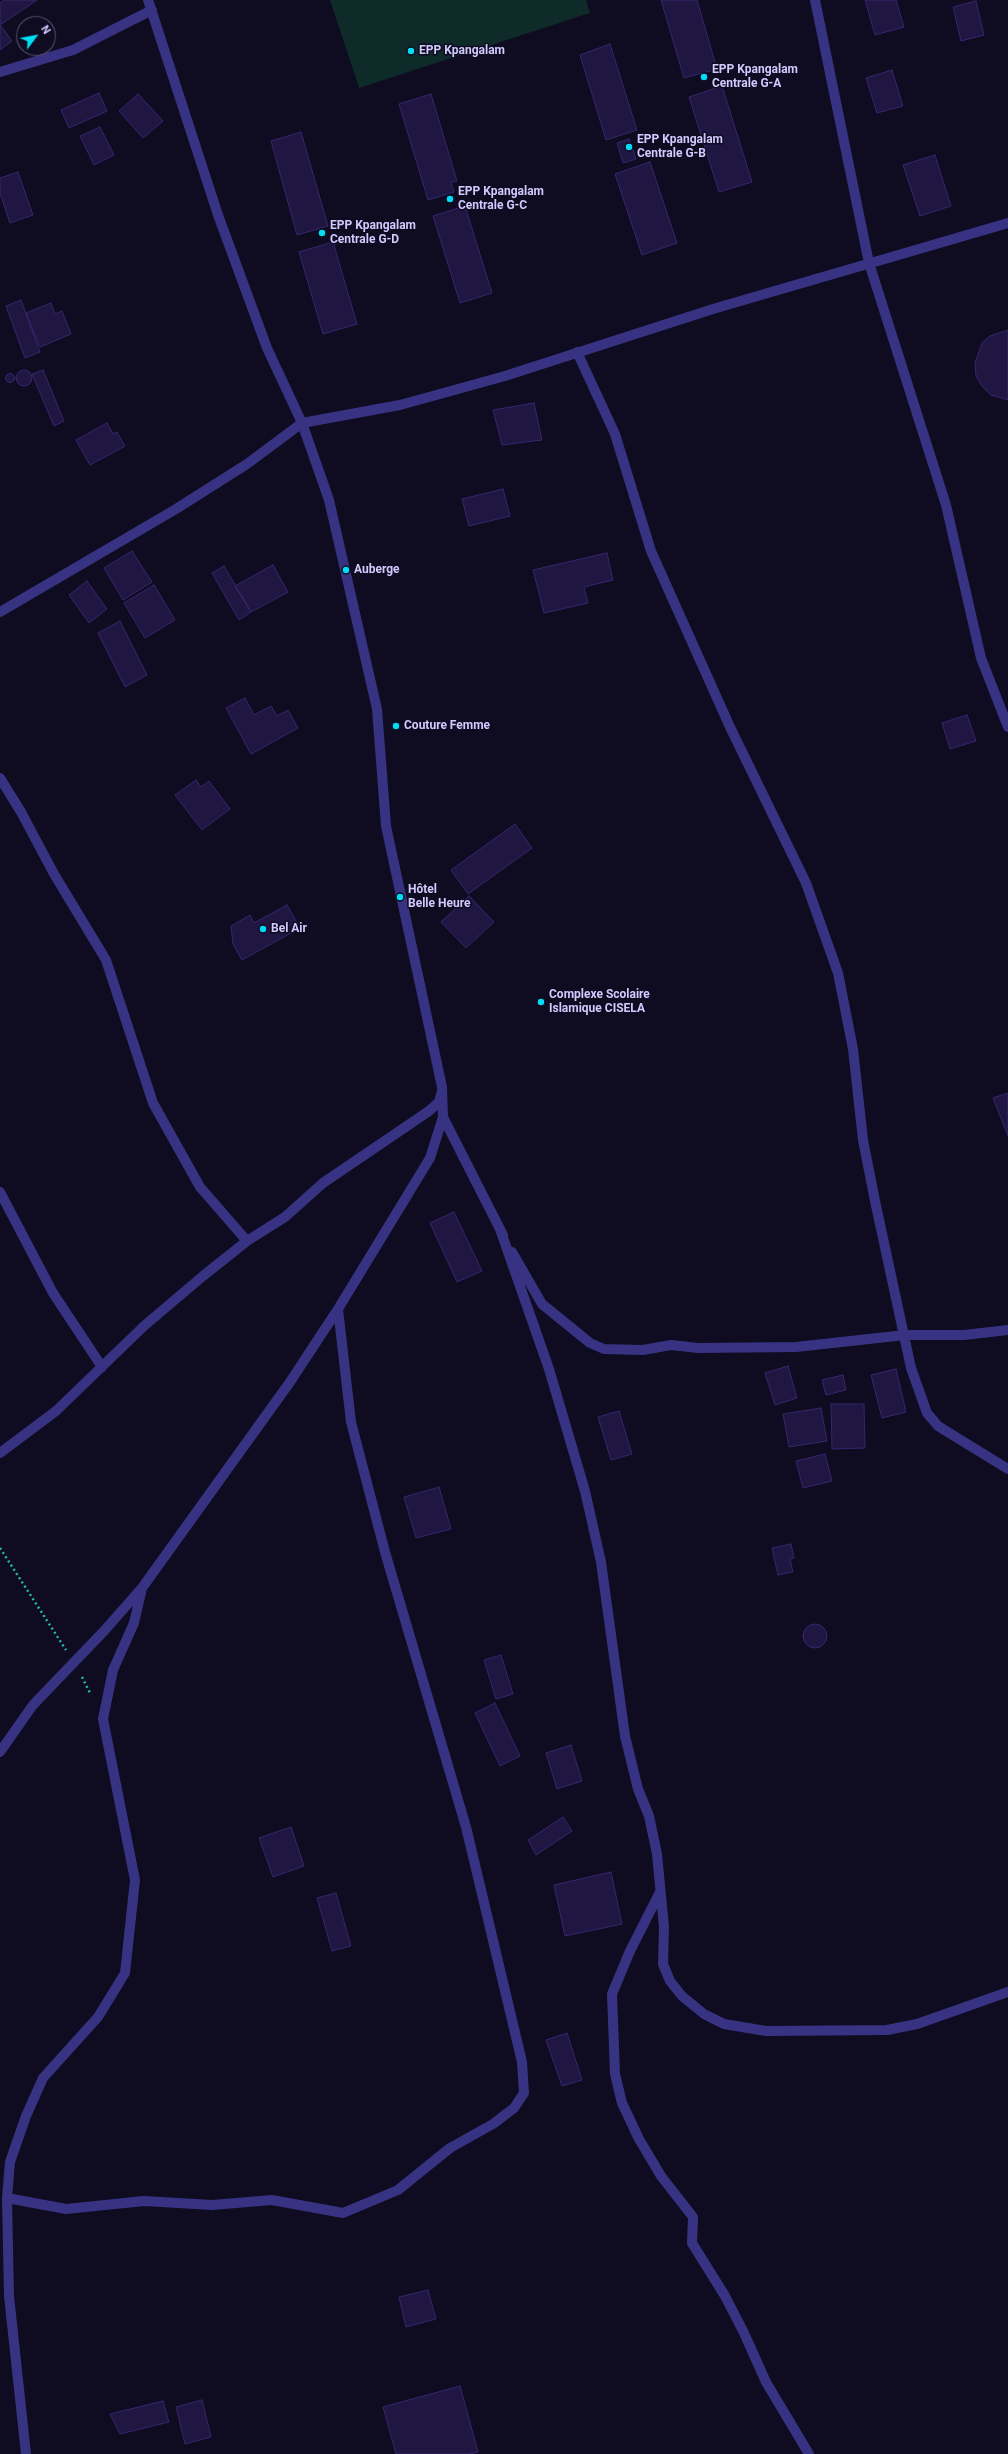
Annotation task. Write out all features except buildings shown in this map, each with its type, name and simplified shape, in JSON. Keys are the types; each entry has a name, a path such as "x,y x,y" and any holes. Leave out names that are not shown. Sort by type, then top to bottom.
{"street":[{"path":"815,0 869,263 946,505 981,658 1008,727"},
{"path":"0,72 73,50 150,5 218,215 264,341 302,423 329,500 377,708 386,826 442,1087 443,1117 430,1158 338,1309 290,1382 142,1588 104,1631 33,1705 0,1752"},
{"path":"0,612 176,509 247,464 302,423 400,405 505,376 577,352 869,263 1008,223"},
{"path":"577,352 615,434 651,551 730,727 806,883 838,973 853,1049 863,1140 911,1368 927,1413 938,1426 1008,1469"},
{"path":"0,778 21,812 54,874 106,960 153,1103 200,1187 247,1241"},
{"path":"0,1453 56,1411 144,1326 247,1241 285,1217 323,1183 429,1111 439,1102 442,1087"},
{"path":"443,1117 500,1229 542,1304 590,1343 604,1349 643,1350 671,1345 698,1348 796,1347 905,1335 964,1335 1008,1330"},
{"path":"0,1192 53,1293 102,1367"},
{"path":"500,1229 549,1369 585,1491 601,1562 625,1736 638,1789 649,1816 657,1854 664,1927 663,1964 670,1981 682,1996 704,2014 724,2024 766,2031 887,2030 916,2024 1008,1992"},
{"path":"7,2198 66,2209 144,2201 212,2205 272,2200 343,2213 398,2190 450,2148 493,2124 514,2108 524,2093 522,2062 466,1827 385,1552 351,1422 338,1309"},
{"path":"26,2454 9,2296 7,2198 10,2162 26,2116 43,2078 98,2017 126,1972 135,1880 104,1719 113,1670 134,1623 142,1588"},
{"path":"660,1892 630,1951 612,1994 615,2074 622,2103 639,2139 661,2176 693,2217 692,2243 725,2296 766,2382 809,2454"}],"path":[{"path":"0,1548 74,1661 104,1719"}],"green space":[{"name":"EPP Kpangalam","path":"330,0 586,0 590,13 359,88"}],"place":[{"name":"EPP Kpangalam","path":"411,51"},
{"name":"EPP Kpangalam Centrale G-A","path":"704,77"},
{"name":"EPP Kpangalam Centrale G-B","path":"629,147"},
{"name":"EPP Kpangalam Centrale G-C","path":"450,199"},
{"name":"EPP Kpangalam Centrale G-D","path":"322,233"},
{"name":"Auberge","path":"346,570"},
{"name":"Couture Femme","path":"396,726"},
{"name":"Hôtel Belle Heure","path":"400,897"},
{"name":"Bel Air","path":"263,929"},
{"name":"Complexe Scolaire Islamique CISELA","path":"541,1002"}]}
